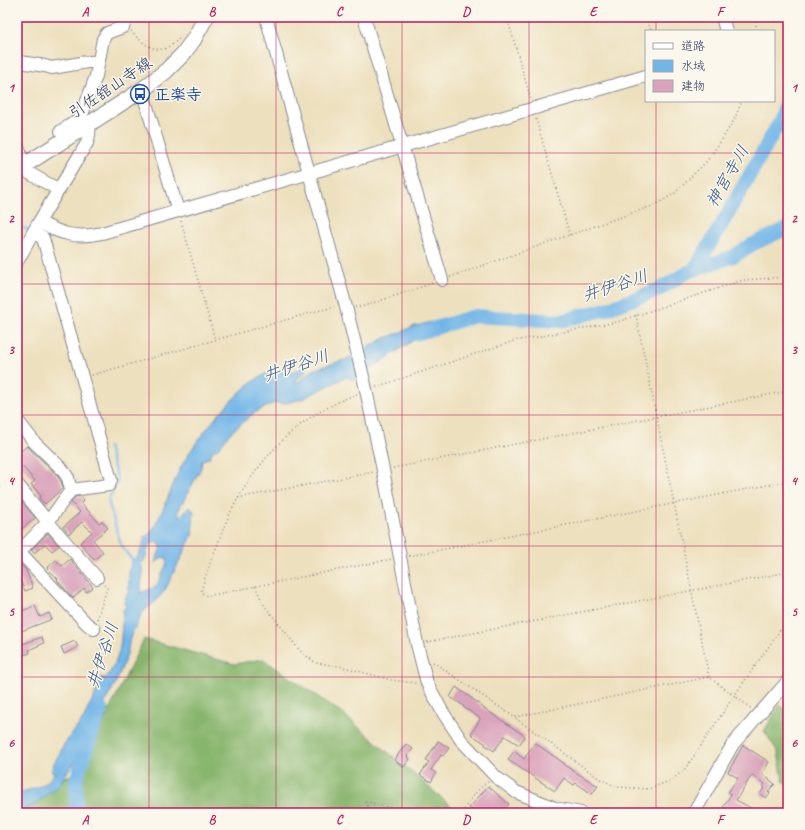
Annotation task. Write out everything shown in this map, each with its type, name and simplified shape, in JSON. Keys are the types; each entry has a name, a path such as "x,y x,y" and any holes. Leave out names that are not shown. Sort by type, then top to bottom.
{"main road":[{"name":"引佐舘山寺線","path":"20,167 142,90 166,71 183,54 206,17"}],"street":[{"path":"266,17 347,312 366,388 417,644 427,683 442,711 461,740 496,777 516,792 555,808 581,813"},
{"path":"364,17 442,280"},
{"path":"722,17 726,30"},
{"path":"66,139 61,131 80,119 96,76 103,39 107,33 123,27 125,20"},
{"path":"17,60 20,62 52,68 88,62 98,62"},
{"path":"36,228 70,236 87,236 102,233 645,76"},
{"path":"142,90 178,210"},
{"path":"17,262 86,143 89,135 90,123"},
{"path":"17,142 20,167 59,190"},
{"path":"36,228 43,238 111,480 109,485 71,490 48,522 18,552 87,624 94,629"},
{"path":"17,420 35,443 62,469 68,478 71,490"},
{"path":"17,484 97,578"},
{"path":"693,813 696,811 733,744 758,714 788,682"}],"path":[{"path":"507,17 570,236"},
{"path":"647,17 651,30"},
{"path":"756,17 756,30"},
{"path":"125,20 136,37 149,47 164,49 174,44 179,39"},
{"path":"83,378 317,311 338,307 347,312 570,236 655,205 674,194 707,161 735,118 742,102"},
{"path":"178,210 216,340"},
{"path":"788,277 743,280 617,322 514,341 366,388 312,416 286,437 264,462 238,498 226,521 204,579 201,592 206,596 674,503 788,482"},
{"path":"636,316 709,677 758,714"},
{"path":"238,498 788,391"},
{"path":"417,644 788,572"},
{"path":"94,629 107,588 97,578"},
{"path":"255,586 264,605 300,651 316,663 340,666 391,680 427,683"},
{"path":"420,657 435,664 514,717 600,780 617,787 649,789 672,780 684,770 788,619"},
{"path":"514,717 709,677"},
{"path":"462,813 483,785 496,777"},
{"path":"372,813 364,802 410,813"}],"green space":[{"path":"144,639 234,664 263,659 342,713 459,813 17,813 17,796 79,772"},
{"path":"780,705 788,713 788,784 783,781 778,752 764,731"}],"water":[{"path":"431,322 434,331 424,333 354,380 346,377 302,399 286,403 274,403 254,413 230,433 219,447 212,452 209,458 202,460 201,468 178,511 180,517 189,507 194,511 192,536 165,590 157,600 143,612 138,621 130,638 127,654 117,680 100,712 96,725 79,757 58,787 48,793 36,804 21,810 17,810 17,793 39,787 52,777 55,772 52,772 52,767 65,743 84,718 94,698 98,684 102,677 103,679 107,677 116,660 120,645 123,610 126,607 124,603 127,594 129,594 129,571 132,560 139,554 145,537 150,533 160,517 187,456 206,430 242,391 253,381 267,374 274,371 296,371 304,366 306,369 305,373 295,382 298,382 313,370 347,359 385,338 412,327","holes":["155,542 160,544 161,547 155,563 163,557 167,558 167,563 156,587 140,593 143,573 141,564 145,559 149,545"]}],"building":[{"path":"17,446 21,451 27,446 56,474 61,481 63,488 45,504 39,498 41,496 31,484 35,481 17,462"},
{"path":"81,496 84,500 81,503 99,523 102,521 108,528 93,540 103,552 94,560 80,543 92,532 82,522 69,534 63,527 80,512 71,502 75,497"},
{"path":"21,501 35,518 17,533 17,505"},
{"path":"48,533 59,546 52,551 45,544 34,553 31,550"},
{"path":"70,559 93,587 86,592 84,588 73,598 47,568 56,560 62,566"},
{"path":"17,561 26,570 33,588 25,591 17,572"},
{"path":"17,600 22,611 35,606 40,617 49,613 52,619 19,632 17,628"},
{"path":"42,637 44,643 29,650 30,653 17,657 17,646"},
{"path":"75,641 78,647 64,654 61,647"},
{"path":"456,687 482,707 525,736 519,745 505,736 494,751 471,734 480,718 450,697"},
{"path":"438,741 449,748 443,756 441,755 431,770 436,773 431,782 420,775 429,762 426,760"},
{"path":"535,743 565,764 564,765 598,786 592,794 576,783 574,785 564,778 555,791 508,760 514,751 524,759"},
{"path":"406,744 413,749 407,756 410,759 404,767 394,760"},
{"path":"743,745 769,762 762,774 775,784 768,791 770,793 766,798 760,794 765,784 752,775 736,800 760,813 734,813 723,807 731,794 728,792 738,778 728,772"},
{"path":"488,786 509,804 502,813 477,813 469,808"}],"waterway":[{"name":"神宮寺川","path":"694,270 722,224 779,123 788,99"},
{"path":"17,226 30,230"},
{"name":"井伊谷川","path":"415,334 475,316 561,321 610,308 660,289 688,272 734,256 753,244 788,228"},
{"path":"108,447 118,481 108,500 121,545 132,560 132,563"},
{"name":"井伊谷川","path":"76,813 76,780 101,709"}],"place":[{"name":"正楽寺","path":"140,94"}]}
